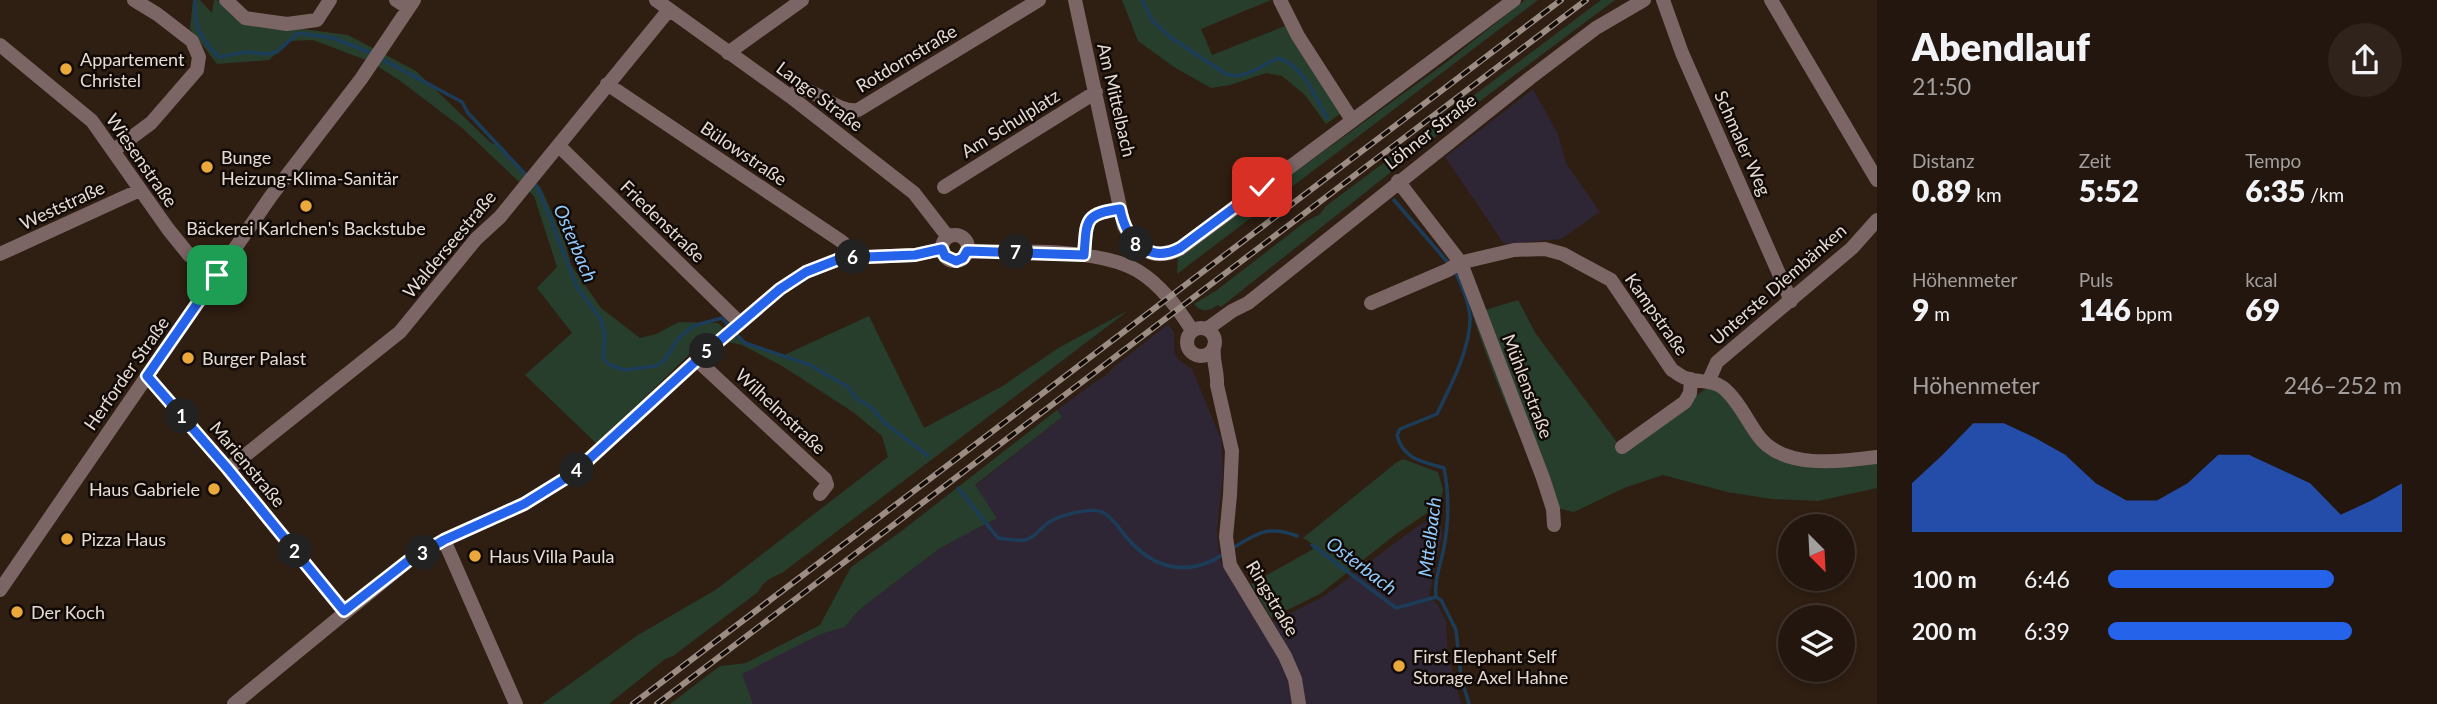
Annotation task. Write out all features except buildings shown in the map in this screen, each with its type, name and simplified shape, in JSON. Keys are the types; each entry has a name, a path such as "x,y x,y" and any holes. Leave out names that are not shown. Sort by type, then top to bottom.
{"street":[{"path":"113,151 151,123 197,71 199,57 192,41 134,0"},
{"path":"226,0 246,18 287,24 317,20 331,0"},
{"path":"396,0 411,4"},
{"name":"Lange Straße","path":"656,0 791,97 914,193 945,243"},
{"path":"728,53 802,0"},
{"name":"Rotdornstraße","path":"791,97 800,88 813,90 848,111 858,110 1039,0"},
{"name":"Am Mittelbach","path":"1075,0 1120,209 1125,226 1137,246 1143,250 1157,254 1173,252 1352,120"},
{"path":"1280,0 1298,36 1352,120 1514,0"},
{"name":"Löhner Straße","path":"1207,336 1398,181 1596,28 1644,0"},
{"name":"Schmaler Weg","path":"1663,0 1682,53 1791,301"},
{"path":"1771,0 1877,180"},
{"name":"Herforder Straße","path":"0,590 271,196 373,62 411,4"},
{"name":"Walderseestraße","path":"228,469 400,332 476,239 500,216 559,146 668,10"},
{"name":"Wiesenstraße","path":"0,45 92,121 189,255 217,275"},
{"name":"Bülowstraße","path":"607,84 841,241 858,256"},
{"name":"Am Schulplatz","path":"944,187 1096,92"},
{"name":"Friedenstraße","path":"559,146 737,326"},
{"name":"Mühlenstraße","path":"1398,181 1456,265 1543,478 1553,509 1554,525"},
{"name":"Weststraße","path":"0,254 140,190"},
{"path":"1084,255 1086,228 1090,219 1101,212 1120,209"},
{"name":"Unterste Diembänken","path":"1709,380 1717,362 1852,248 1877,220"},
{"path":"234,704 408,561 444,540 524,504 574,473 702,355 780,289 806,272 830,261 858,256 915,255 961,236 966,242 967,251 963,258 956,261 945,256 945,243"},
{"name":"Kampstraße","path":"1456,265 1514,250 1545,249 1563,254 1611,280 1672,370 1687,379 1709,380"},
{"path":"967,251 1084,255 1128,266 1147,277 1207,336 1208,354 1194,354 1186,343 1207,336"},
{"path":"1371,303 1456,265"},
{"name":"Ringstraße","path":"1207,336 1218,376 1217,386 1231,451 1227,551 1230,565 1285,656 1295,679 1299,704"},
{"name":"Ringstraße","path":"1194,354 1202,361 1217,386"},
{"name":"Wilhelmstraße","path":"702,355 825,479 827,485 820,494"},
{"name":"Marienstraße","path":"147,376 228,469 344,611"},
{"path":"1622,447 1685,402 1690,393 1691,379"},
{"path":"1709,380 1723,388 1761,440 1780,454 1832,463 1877,457"},
{"path":"444,540 516,704"}],"shaded area":[{"path":"1533,89 1558,134 1566,163 1600,212 1561,239 1504,244 1445,157"},
{"path":"1168,324 1174,332 1174,351 1179,360 1192,369 1221,439 1223,473 1217,531 1220,560 1260,628 1323,597 1439,512 1442,536 1429,595 1446,621 1448,655 1461,704 753,704 741,674 821,634 845,627 859,610 940,548 997,518 975,486 1062,417 1057,410 1106,375"}],"green space":[{"path":"193,0 200,0 212,13 214,0 217,0 242,21 348,35 416,71 491,143 503,147 515,164 541,188 565,242 571,265 601,308 640,338 656,334 679,322 718,323 732,336 782,356 869,316 924,428 1001,387 1060,347 1129,310 782,573 768,580 758,592 673,656 665,659 609,704 542,704 638,635 717,589 888,457 882,436 853,412 782,366 742,345 707,337 597,444 525,375 572,333 537,288 557,267 534,196 461,127 371,62 313,40 290,41 269,60 217,64 190,29"},
{"path":"1122,0 1271,0 1201,29 1212,55 1285,26 1340,114 1326,124 1305,95 1282,76 1266,73 1230,85 1211,88 1174,67 1138,41"},
{"path":"1525,0 1538,0 1177,274 1178,257 1444,64"},
{"path":"1601,0 1615,0 1488,95 1221,307 1218,305 1203,310 1194,304 1217,290 1305,222 1320,214 1326,206"},
{"path":"1518,300 1536,334 1622,449 1711,385 1725,394 1780,458 1877,460 1877,488 1818,501 1771,499 1727,492 1663,475 1624,488 1574,512 1557,508 1510,413 1472,314"},
{"path":"1057,410 1062,417 975,485 997,518 940,548 859,610 845,627 821,634 742,674 753,704 670,704 720,666 746,663 820,625 851,567"},
{"path":"1403,459 1438,472 1443,490 1439,505 1396,534 1320,594 1271,618 1251,584 1317,547 1303,538"}],"waterway":[{"name":"Osterbach","path":"195,0 200,32 219,57 246,52 277,52 298,33 333,38 374,54"},
{"path":"1142,0 1152,20 1170,37 1226,74 1246,74 1278,58 1287,62 1308,83 1327,118"},
{"name":"Osterbach","path":"380,58 462,102 468,113 527,176"},
{"name":"Osterbach","path":"533,182 538,188 577,287 600,318 605,335 603,358 608,364 624,370 656,366 664,361 678,339 693,326 722,318 730,327"},
{"name":"Mttelbach","path":"1394,200 1450,265"},
{"name":"Mttelbach","path":"1455,271 1470,317 1463,354 1437,414 1400,429 1397,435 1404,449 1414,458 1444,468 1448,518 1436,597 1441,600 1456,630 1461,677 1469,704"},
{"name":"Osterbach","path":"735,333 745,343 810,365 848,387 857,399 871,407 885,423 928,456"},
{"name":"Osterbach","path":"958,488 998,538 1025,540 1056,519 1091,510 1102,512 1109,517 1149,558 1173,567 1198,566 1224,554"},
{"name":"Osterbach","path":"1233,548 1264,532 1279,531 1297,536"},
{"name":"Osterbach","path":"1312,545 1396,608 1436,597"}],"railway":[{"path":"633,704 1561,0"},
{"path":"657,704 1586,0"}],"place":[{"name":"Appartement Christel","path":"66,69"},
{"name":"Bunge Heizung-Klima-Sanitär","path":"207,167"},
{"name":"Bäckerei Karlchen's Backstube","path":"306,206"},
{"name":"Burger Palast","path":"188,358"},
{"name":"Haus Gabriele","path":"214,489"},
{"name":"Pizza Haus","path":"67,539"},
{"name":"Haus Villa Paula","path":"475,556"},
{"name":"Der Koch","path":"17,612"},
{"name":"First Elephant Self Storage Axel Hahne","path":"1399,666"}],"route":[{"path":"217,275 147,376 228,469 344,611 408,561 444,540 545,493 574,473 697,360 780,289 806,272 842,258 927,254 942,249 948,259 956,261 963,258 967,251 1084,255 1086,228 1090,219 1094,214 1120,209 1125,226 1137,246 1157,254 1173,252 1262,187"}]}
